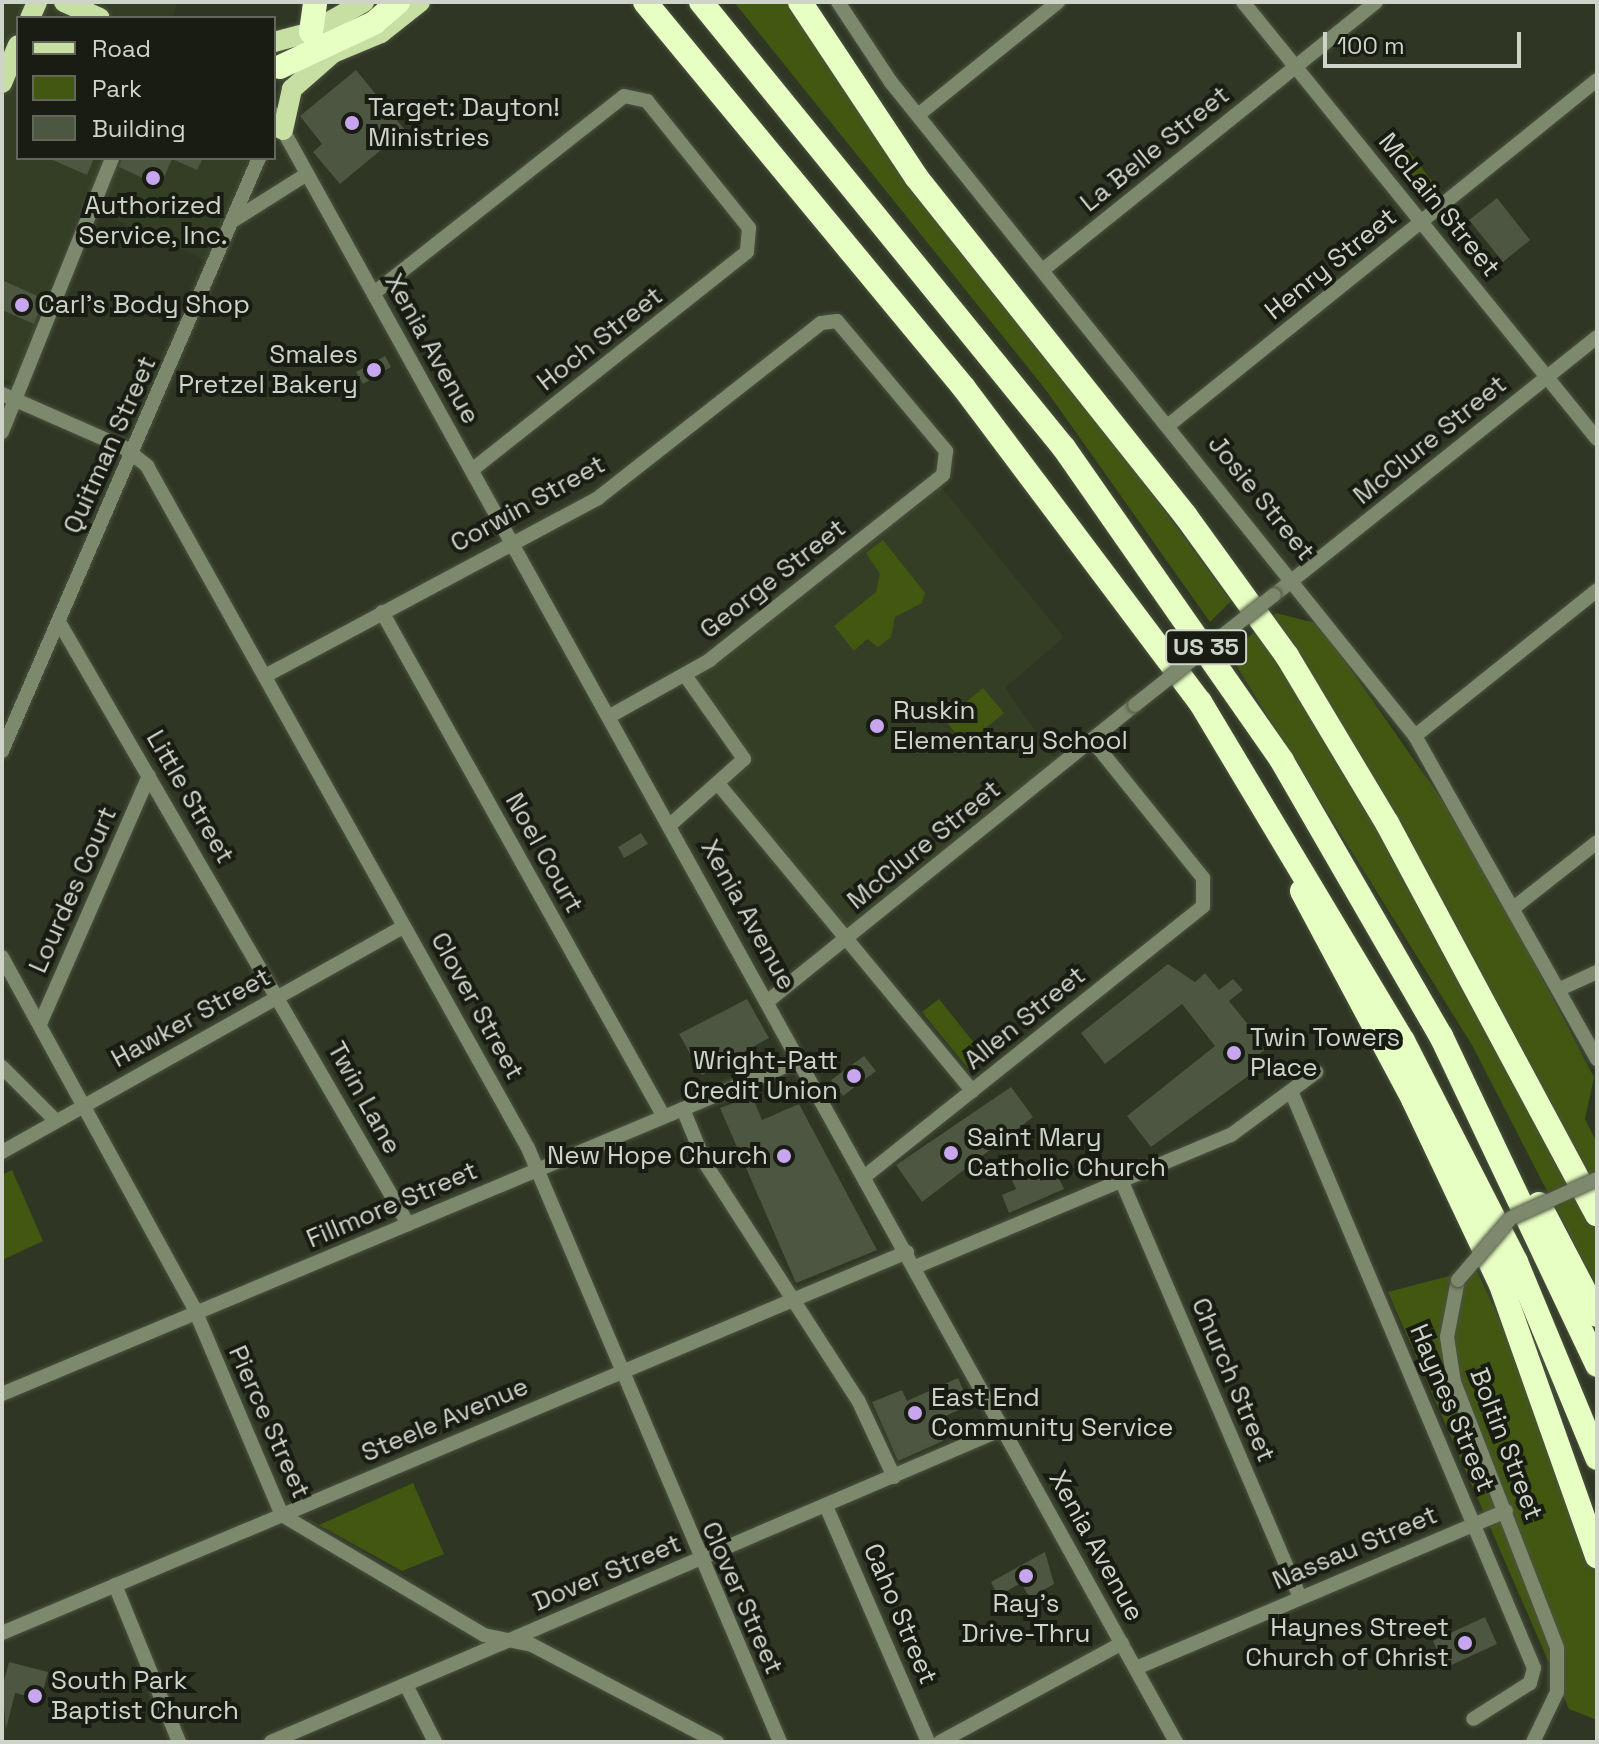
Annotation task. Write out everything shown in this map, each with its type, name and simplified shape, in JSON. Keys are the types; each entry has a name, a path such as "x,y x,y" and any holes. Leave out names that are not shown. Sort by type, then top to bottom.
{"highway":[{"path":"311,32 315,2"},
{"path":"277,68 374,23 398,2"},
{"path":"629,2 725,97"},
{"name":"US 35","path":"645,2 1058,508 1200,702 1403,1041 1516,1262 1597,1458"},
{"name":"US 35","path":"701,2 959,316 1170,592 1282,761 1441,1036 1597,1365"},
{"path":"800,2 917,178 1185,515 1287,656 1387,823 1597,1214"},
{"path":"1200,702 1413,1099 1494,1270 1538,1373 1597,1556"},
{"path":"1441,1036 1597,1315"}],"main road":[{"path":"64,2 96,16"},
{"path":"276,41 311,32 364,2"},
{"path":"277,68 332,54 381,33 420,2"},
{"path":"2,83 16,50"},
{"path":"277,127 292,89 332,54"}],"street":[{"name":"Josie Street","path":"838,2 918,115 1295,578 1415,736 1516,906 1597,1059"},
{"path":"918,115 1058,2"},
{"name":"McLain Street","path":"1243,2 1597,439"},
{"name":"La Belle Street","path":"1044,269 1376,2"},
{"name":"Henry Street","path":"1170,424 1597,80"},
{"name":"Hoch Street","path":"374,293 624,96 647,101 749,228 752,242 472,470"},
{"name":"Xenia Avenue","path":"277,127 307,174 610,716 1176,1742"},
{"path":"2,432 9,397 111,160"},
{"name":"Quitman Street","path":"2,751 258,160"},
{"path":"234,220 307,174"},
{"name":"George Street","path":"610,716 685,675 943,475 948,459 834,320"},
{"name":"Corwin Street","path":"265,676 620,483 834,320"},
{"name":"McClure Street","path":"768,1001 1597,337"},
{"name":"Clover Street","path":"9,397 132,453 147,466 537,1170 618,1373 780,1742"},
{"path":"1415,736 1597,590"},
{"name":"Noel Court","path":"382,612 664,1117"},
{"name":"Little Street","path":"59,622 279,996"},
{"path":"670,825 720,786 742,764 743,751 685,675"},
{"name":"Allen Street","path":"864,1177 1203,906 1207,890 1092,740"},
{"name":"Lourdes Court","path":"40,1024 149,776"},
{"path":"720,786 972,1091"},
{"path":"1516,906 1597,842"},
{"name":"Hawker Street","path":"2,1152 404,926"},
{"name":"Pierce Street","path":"2,957 195,1313 282,1515 484,1635 532,1645 717,1742"},
{"path":"1560,989 1597,972"},
{"name":"Twin Lane","path":"279,996 408,1224"},
{"name":"Fillmore Street","path":"2,1394 800,1060"},
{"path":"2,1067 56,1121"},
{"path":"915,1267 1231,1135 1316,1072"},
{"name":"Haynes Street","path":"1291,1091 1534,1668 1530,1683 1473,1719"},
{"path":"683,1109 705,1163 795,1299 874,1428 894,1477"},
{"name":"Boltin Street","path":"1533,1742 1557,1692 1557,1648 1448,1358 1458,1280 1511,1218 1597,1179"},
{"name":"Church Street","path":"1122,1182 1300,1597"},
{"name":"Steele Avenue","path":"2,1633 907,1252"},
{"name":"Dover Street","path":"271,1742 1005,1428"},
{"name":"Caho Street","path":"826,1506 928,1742"},
{"name":"Nassau Street","path":"1136,1668 1506,1511"},
{"path":"115,1585 179,1742"},
{"path":"940,1742 1122,1643"},
{"path":"406,1685 435,1742"}],"shaded area":[{"path":"2,2 177,2 174,16 16,16 16,160 248,160 205,260 82,205 13,384 2,378"},
{"name":"Ruskin Elementary School","path":"936,481 1064,637 1005,688 1060,766 846,938 720,786 742,764 685,675"}],"green space":[{"path":"734,2 792,2 1231,601 1210,622 1046,390"},
{"path":"1404,145 1438,189 1423,201 1389,157"},
{"path":"883,540 925,593 922,603 895,617 891,637 878,647 867,639 854,651 834,626 876,592 880,574 866,553"},
{"path":"1276,613 1319,624 1470,840 1594,1077 1585,1119 1597,1143 1597,1288 1472,1045 1229,654"},
{"path":"983,688 1004,713 965,745 945,720"},
{"path":"939,999 987,1059 971,1072 922,1012"},
{"path":"12,1170 43,1241 2,1260 2,1175"},
{"path":"1476,1269 1597,1527 1597,1720 1569,1709 1388,1292"},
{"path":"413,1483 444,1554 402,1571 319,1525"}],"building":[{"name":"Target: Dayton! Ministries","path":"356,70 405,130 340,184 313,152 322,144 300,116"},
{"path":"53,160 93,160 87,175"},
{"name":"Authorized Service, Inc.","path":"121,160 172,160 160,186 119,167"},
{"name":"Authorized Service, Inc.","path":"174,160 202,160 197,170"},
{"path":"1497,198 1530,240 1503,262 1469,220"},
{"name":"Carl’s Body Shop","path":"2,280 44,299 34,324 2,310"},
{"name":"Smales Pretzel Bakery","path":"385,356 391,367 363,384 356,372"},
{"path":"641,833 648,844 624,858 618,847"},
{"name":"Twin Towers Place","path":"1168,964 1195,982 1205,973 1219,990 1233,979 1243,990 1229,1001 1267,1048 1256,1057 1263,1065 1151,1147 1127,1116 1215,1046 1182,1004 1105,1064 1081,1033"},
{"path":"747,999 769,1038 702,1075 679,1034"},
{"name":"Wright-Patt Credit Union","path":"864,1056 876,1071 843,1096 831,1080"},
{"name":"Saint Mary Catholic Church","path":"1011,1087 1033,1117 922,1202 896,1165"},
{"name":"New Hope Church","path":"752,1096 762,1120 799,1104 877,1250 796,1283 720,1108"},
{"path":"1033,1164 1041,1181 1057,1174 1064,1189 1009,1213 1002,1195 1016,1189 1009,1174"},
{"name":"East End Community Service","path":"958,1378 970,1405 934,1421 943,1441 898,1461 872,1402 902,1390 907,1401"},
{"name":"Ray's Drive-Thru","path":"1045,1552 1054,1584 1030,1598 1021,1583 998,1596 991,1582"},
{"name":"Haynes Street Church of Christ","path":"1485,1617 1497,1644 1445,1668 1433,1641"},
{"name":"South Park Baptist Church","path":"9,1662 48,1672 41,1699 15,1693 6,1729 2,1688"}],"place":[{"name":"Target: Dayton! Ministries","path":"352,123"},
{"name":"Authorized Service, Inc.","path":"153,178"},
{"name":"Carl’s Body Shop","path":"22,305"},
{"name":"Smales Pretzel Bakery","path":"374,370"},
{"name":"Ruskin Elementary School","path":"877,726"},
{"name":"Twin Towers Place","path":"1234,1053"},
{"name":"Wright-Patt Credit Union","path":"854,1076"},
{"name":"Saint Mary Catholic Church","path":"951,1153"},
{"name":"New Hope Church","path":"784,1156"},
{"name":"East End Community Service","path":"915,1413"},
{"name":"Ray's Drive-Thru","path":"1026,1576"},
{"name":"Haynes Street Church of Christ","path":"1465,1643"},
{"name":"South Park Baptist Church","path":"35,1696"}]}
